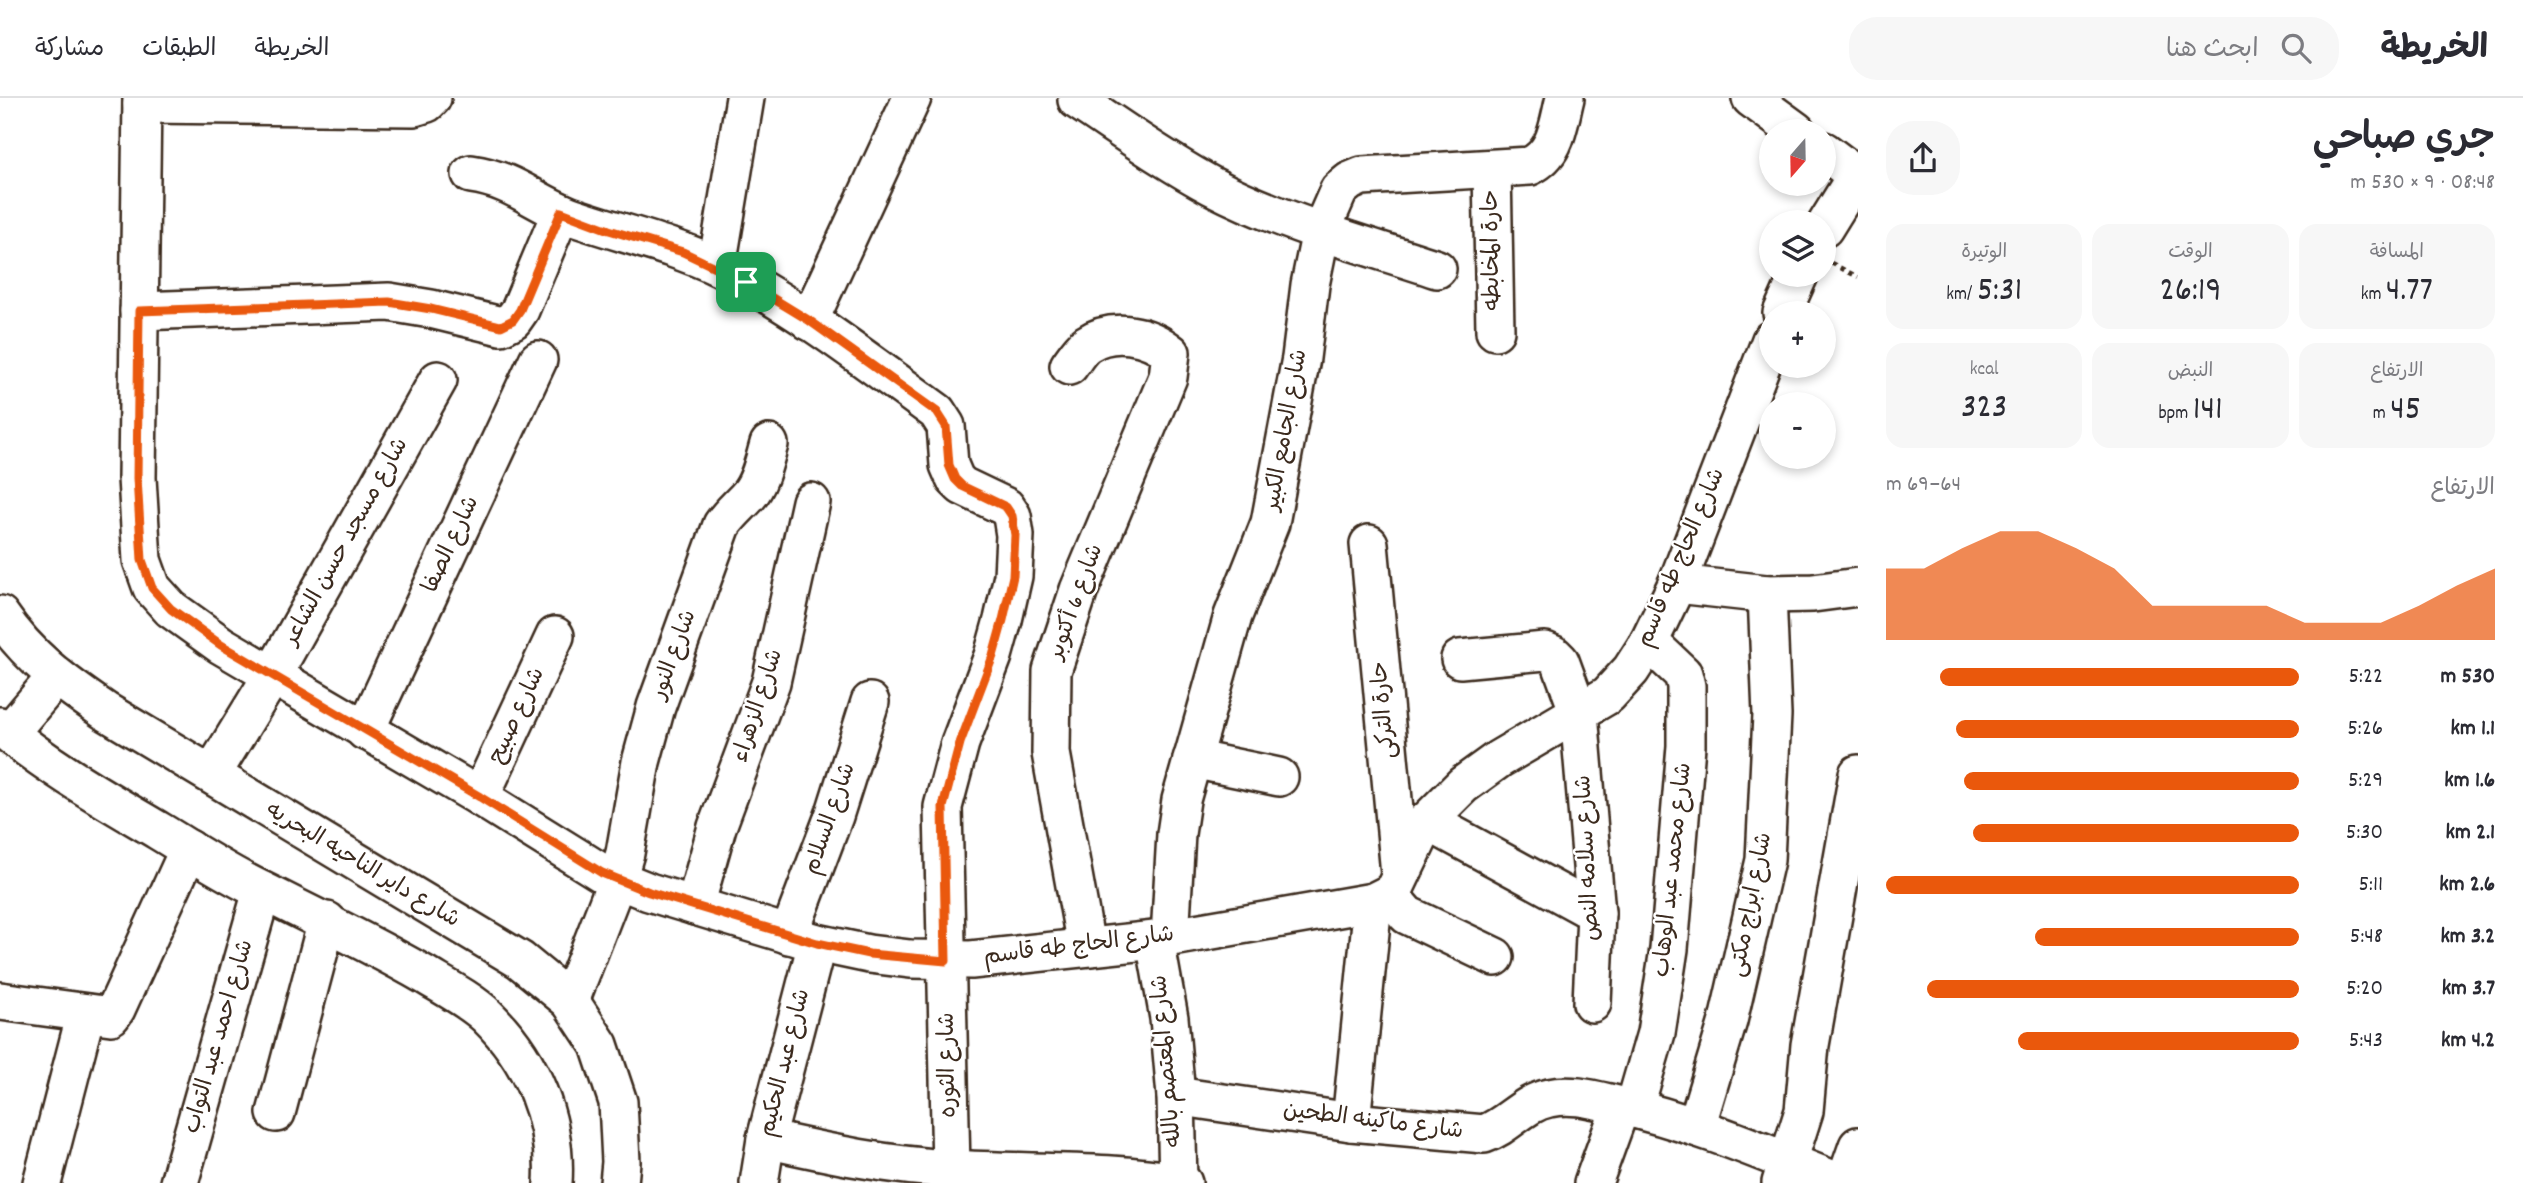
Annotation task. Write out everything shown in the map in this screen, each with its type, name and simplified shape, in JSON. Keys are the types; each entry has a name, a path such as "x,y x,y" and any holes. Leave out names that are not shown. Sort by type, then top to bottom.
{"street":[{"path":"142,101 414,107 427,103 432,98"},
{"path":"717,266 746,98"},
{"path":"471,174 502,180 561,212 609,230 683,252 717,266 810,321 912,98"},
{"name":"شارع الجامع الكبير","path":"1162,938 1181,800 1233,616 1270,523 1301,358 1310,285 1321,231 1339,190 1362,176 1530,166 1549,153 1564,98"},
{"path":"1751,98 1780,119"},
{"path":"1077,100 1212,186 1321,231 1437,269"},
{"name":"شارع الحاج طه قاسم","path":"142,101 137,478 142,560 152,588 171,609 221,645 480,797 585,864 617,880 695,906 803,939 869,954 946,961 1162,938 1387,891 1427,821 1463,785 1499,758 1608,695 1631,670 1649,642 1677,583 1759,371"},
{"path":"1835,210 1857,174 1836,159"},
{"name":"حارة المخابطه","path":"1492,169 1495,331"},
{"path":"139,311 389,302 501,326 513,320 520,310 561,212"},
{"name":"شارع الثوره","path":"810,321 937,412 946,426 949,465 955,479 962,486 1006,507 1012,516 1015,535 1013,576 1003,620 993,656 960,743 943,807 946,961 933,1173"},
{"name":"شارع 6 أكتوبر","path":"1069,366 1086,345 1113,334 1145,337 1159,343 1171,354 1168,377 1079,590 1052,671 1051,754 1086,946"},
{"name":"شارع الصفا","path":"365,731 538,360"},
{"name":"شارع مسجد حسن الشاعر","path":"212,774 272,676 438,380"},
{"name":"شارع النور","path":"570,1001 625,853 641,762 656,707 722,525 756,484 769,444"},
{"name":"شارع الزهراء","path":"695,906 717,827 771,682 811,502"},
{"name":"حارة التركى","path":"1369,544 1387,891"},
{"path":"1677,583 1767,594 1813,593 1858,587"},
{"name":"شارع ابراج مكتى","path":"1696,1127 1728,1021 1765,860 1772,715 1767,594"},
{"name":"شارع داير الناحيه البحريه","path":"0,615 30,653 56,677 105,711 520,960 570,1001 599,1045 618,1102 620,1183"},
{"name":"شارع صبيح","path":"480,797 555,636"},
{"name":"شارع محمد عبد الوهاب","path":"1593,1183 1628,1107 1656,1033 1669,950 1686,746 1686,686 1683,674 1649,642"},
{"name":"شارع سلامه النص","path":"1460,659 1536,651 1553,654 1560,661 1579,713 1596,913 1592,1003"},
{"path":"56,677 4,729 97,794 189,849 262,891 327,921 440,984 486,1015 522,1056 545,1106 554,1159 553,1183"},
{"name":"شارع السلام","path":"803,939 834,816 870,702"},
{"path":"1192,760 1279,777"},
{"path":"1784,1172 1804,1111 1810,1045 1858,774"},
{"path":"1427,821 1596,913"},
{"path":"0,1002 111,1016 189,849"},
{"name":"شارع احمد عبد التواب","path":"179,1183 262,891"},
{"path":"1387,891 1407,915 1495,957"},
{"path":"1351,1122 1387,891"},
{"path":"276,1114 327,921"},
{"path":"440,984 470,932"},
{"name":"شارع المعتصم بالله","path":"1162,938 1176,1096 1180,1183"},
{"name":"شارع عبد الحكيم","path":"759,1183 803,939"},
{"path":"42,1183 86,1013"},
{"name":"شارع ماكينه الطحين","path":"1176,1096 1351,1122 1484,1134 1534,1102 1552,1097 1577,1096 1628,1107 1696,1127 1784,1172 1843,1183"},
{"path":"766,1139 933,1173 1006,1177 1119,1176 1180,1183"},
{"path":"1843,1183 1858,1146"}],"path":[{"path":"1836,265 1858,277"}],"route":[{"path":"561,212 609,230 683,252 746,282 810,321 937,412 946,426 949,465 955,479 962,486 996,500 1006,507 1012,516 1015,535 1013,576 1003,620 993,656 960,743 943,807 946,961 869,954 817,943 649,892 602,873 480,797 221,645 171,609 152,588 142,560 137,478 139,311 389,302 501,326 513,320 520,310 561,212"}]}
